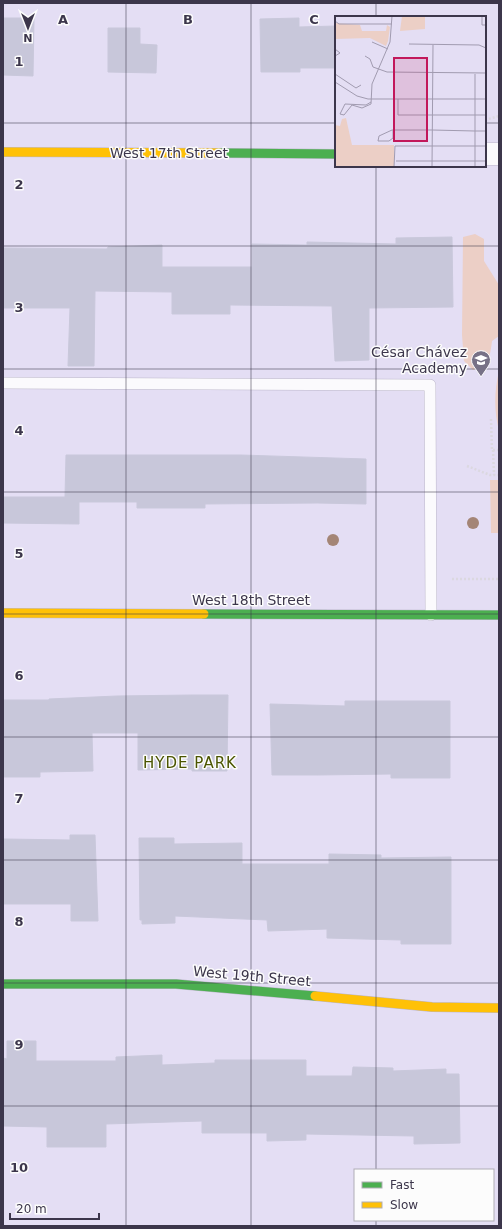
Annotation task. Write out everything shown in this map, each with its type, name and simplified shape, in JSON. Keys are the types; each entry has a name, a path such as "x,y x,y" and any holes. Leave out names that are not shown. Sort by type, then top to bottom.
{"street":[{"name":"West 17th Street","path":"3,152 335,154"},
{"path":"486,154 499,154"},
{"name":"West 18th Street","path":"3,614 499,615"},
{"name":"West 19th Street","path":"3,984 176,984 432,1007 499,1008"}],"lane":[{"path":"3,383 430,385 432,615"}],"path":[{"path":"486,120 499,116"},
{"path":"491,419 494,475"},
{"path":"493,450 499,450"},
{"path":"467,466 490,475 499,475"},
{"path":"431,580 499,580"}],"shaded area":[{"path":"475,234 484,239 484,261 499,285 499,336 492,341 489,356 486,362 473,370 464,361 462,335 463,237"},
{"path":"499,371 499,431 495,401"},
{"path":"490,480 499,480 499,533 491,533"}],"building":[{"path":"3,18 34,18 33,76 3,75"},
{"path":"299,18 299,27 335,26 335,68 300,68 300,72 261,72 260,19"},
{"path":"108,28 140,28 140,44 157,45 156,73 108,72"},
{"path":"452,237 453,307 369,308 369,360 335,361 332,306 230,305 230,314 172,314 172,292 95,291 94,366 68,366 70,308 3,308 3,248 107,249 108,247 162,245 162,267 252,267 252,244 307,245 307,242 396,244 396,238"},
{"path":"66,455 241,455 366,459 366,504 205,504 205,508 137,508 137,502 79,502 79,524 3,523 3,497 65,497"},
{"path":"228,695 227,771 192,771 192,769 138,770 138,733 92,733 93,771 40,772 40,777 3,777 3,700 49,700 117,696"},
{"path":"345,701 450,701 450,778 391,778 391,774 272,775 270,704 345,706"},
{"path":"70,835 95,835 98,921 71,921 71,904 3,904 4,839 70,840"},
{"path":"139,838 174,838 174,844 242,843 242,864 329,864 329,854 381,855 381,858 451,857 451,944 401,944 401,940 327,938 327,929 268,931 267,920 175,916 175,923 142,924 142,920 140,920"},
{"path":"7,1041 36,1041 36,1061 116,1061 116,1057 162,1055 162,1065 215,1063 215,1060 306,1060 306,1076 352,1076 353,1067 393,1068 393,1071 446,1069 446,1074 459,1074 460,1143 414,1144 414,1136 306,1134 306,1140 267,1141 267,1133 202,1133 202,1121 106,1124 106,1147 47,1147 47,1127 3,1126 3,1058 7,1059"}],"traffic: fast":[{"path":"219,153 335,154"},
{"path":"204,614 499,615"},
{"path":"3,984 176,984 315,996"}],"traffic: slow":[{"path":"3,152 219,153"},
{"path":"3,613 204,614"},
{"path":"315,996 432,1007 499,1008"}],"place":[{"name":"César Chávez Academy","path":"481,377"}],"district":[{"name":"HYDE PARK","path":"190,763"}]}
